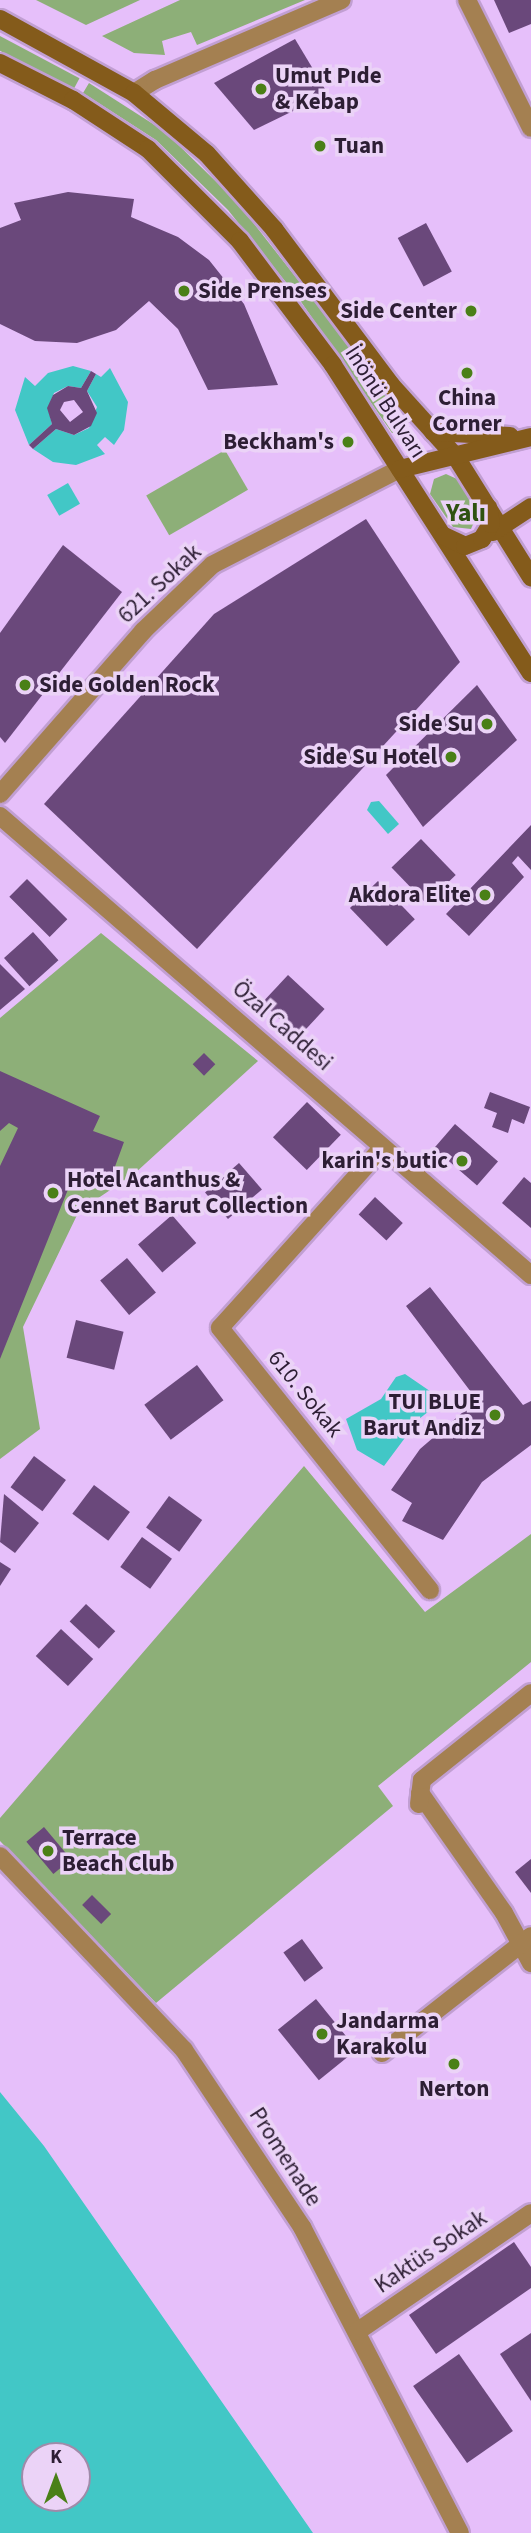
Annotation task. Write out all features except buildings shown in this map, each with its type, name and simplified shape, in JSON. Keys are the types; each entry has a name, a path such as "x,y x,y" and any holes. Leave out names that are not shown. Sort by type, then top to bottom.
{"main road":[{"name":"İnönü Bulvarı","path":"0,19 134,93 207,154 239,189 433,432 447,459 468,475 531,577"},
{"name":"İnönü Bulvarı","path":"0,63 117,128 180,177 287,300 531,673"},
{"path":"433,432 500,438 531,435"},
{"path":"400,469 447,459 531,435"},
{"path":"422,503 419,478 447,459"},
{"path":"482,539 491,524 488,506"},
{"path":"442,534 456,545 482,539 531,507"}],"street":[{"path":"134,93 155,80 342,0"},
{"path":"467,0 531,128"},
{"name":"621. Sokak","path":"0,794 143,631 212,565 400,469"},
{"name":"Özal Caddesi","path":"0,816 531,1275"},
{"name":"610. Sokak","path":"382,1148 220,1328 430,1590"},
{"path":"531,1693 422,1780 419,1800 525,1941 531,1963"},
{"name":"Promenade","path":"0,1856 184,2050 302,2227 460,2533"},
{"path":"382,2053 525,1941"},
{"name":"Kaktüs Sokak","path":"358,2332 530,2216"}],"shaded area":[{"path":"36,0 140,0 86,25"},
{"path":"180,0 305,0 197,45 191,32 162,41 165,55 134,53 102,36"},
{"path":"0,36 79,78 73,90 0,51"},
{"path":"89,83 164,131 237,202 409,422 392,433 297,296 228,210 156,140 83,93"},
{"path":"73,366 91,371 81,388 68,386 54,393 48,408 52,424 29,445 15,410 25,377 35,386 48,373"},
{"path":"110,368 128,402 124,430 114,445 105,437 97,445 105,454 76,465 53,462 33,449 56,429 74,435 89,428 97,407 87,391 96,374 101,377"},
{"path":"225,450 248,490 169,535 146,496"},
{"path":"446,474 457,479 479,511 471,529 453,527 430,494 434,479"},
{"path":"68,483 80,504 59,516 47,495"},
{"path":"379,801 399,824 388,834 367,810 371,802"},
{"name":"Hotel Acanthus & Cennet Barut Collection","path":"101,933 258,1061 134,1174 79,1211 23,1327 40,1429 0,1459 0,1018"},
{"path":"405,1374 443,1400 419,1419 384,1466 357,1450 346,1419 381,1399 396,1377"},
{"path":"304,1466 425,1612 531,1534 531,1662 378,1786 393,1806 156,2003 0,1841 0,1818"},
{"path":"0,2092 44,2146 313,2533 0,2533"}],"place":[{"name":"Umut Pıde & Kebap","path":"261,89"},
{"name":"Tuan","path":"320,146"},
{"name":"Side Prenses","path":"184,291"},
{"name":"Side Center","path":"471,311"},
{"name":"China Corner","path":"467,373"},
{"name":"Beckham's","path":"348,442"},
{"name":"Side Golden Rock","path":"25,685"},
{"name":"Side Su","path":"487,724"},
{"name":"Side Su Hotel","path":"451,757"},
{"name":"Akdora Elite","path":"485,895"},
{"name":"karin's butic","path":"462,1161"},
{"name":"Hotel Acanthus & Cennet Barut Collection","path":"53,1193"},
{"name":"TUI BLUE Barut Andiz","path":"495,1415"},
{"name":"Terrace Beach Club","path":"48,1851"},
{"name":"Jandarma Karakolu","path":"322,2034"},
{"name":"Nerton","path":"454,2064"}],"district":[{"name":"Yalı","path":"466,513"}]}
